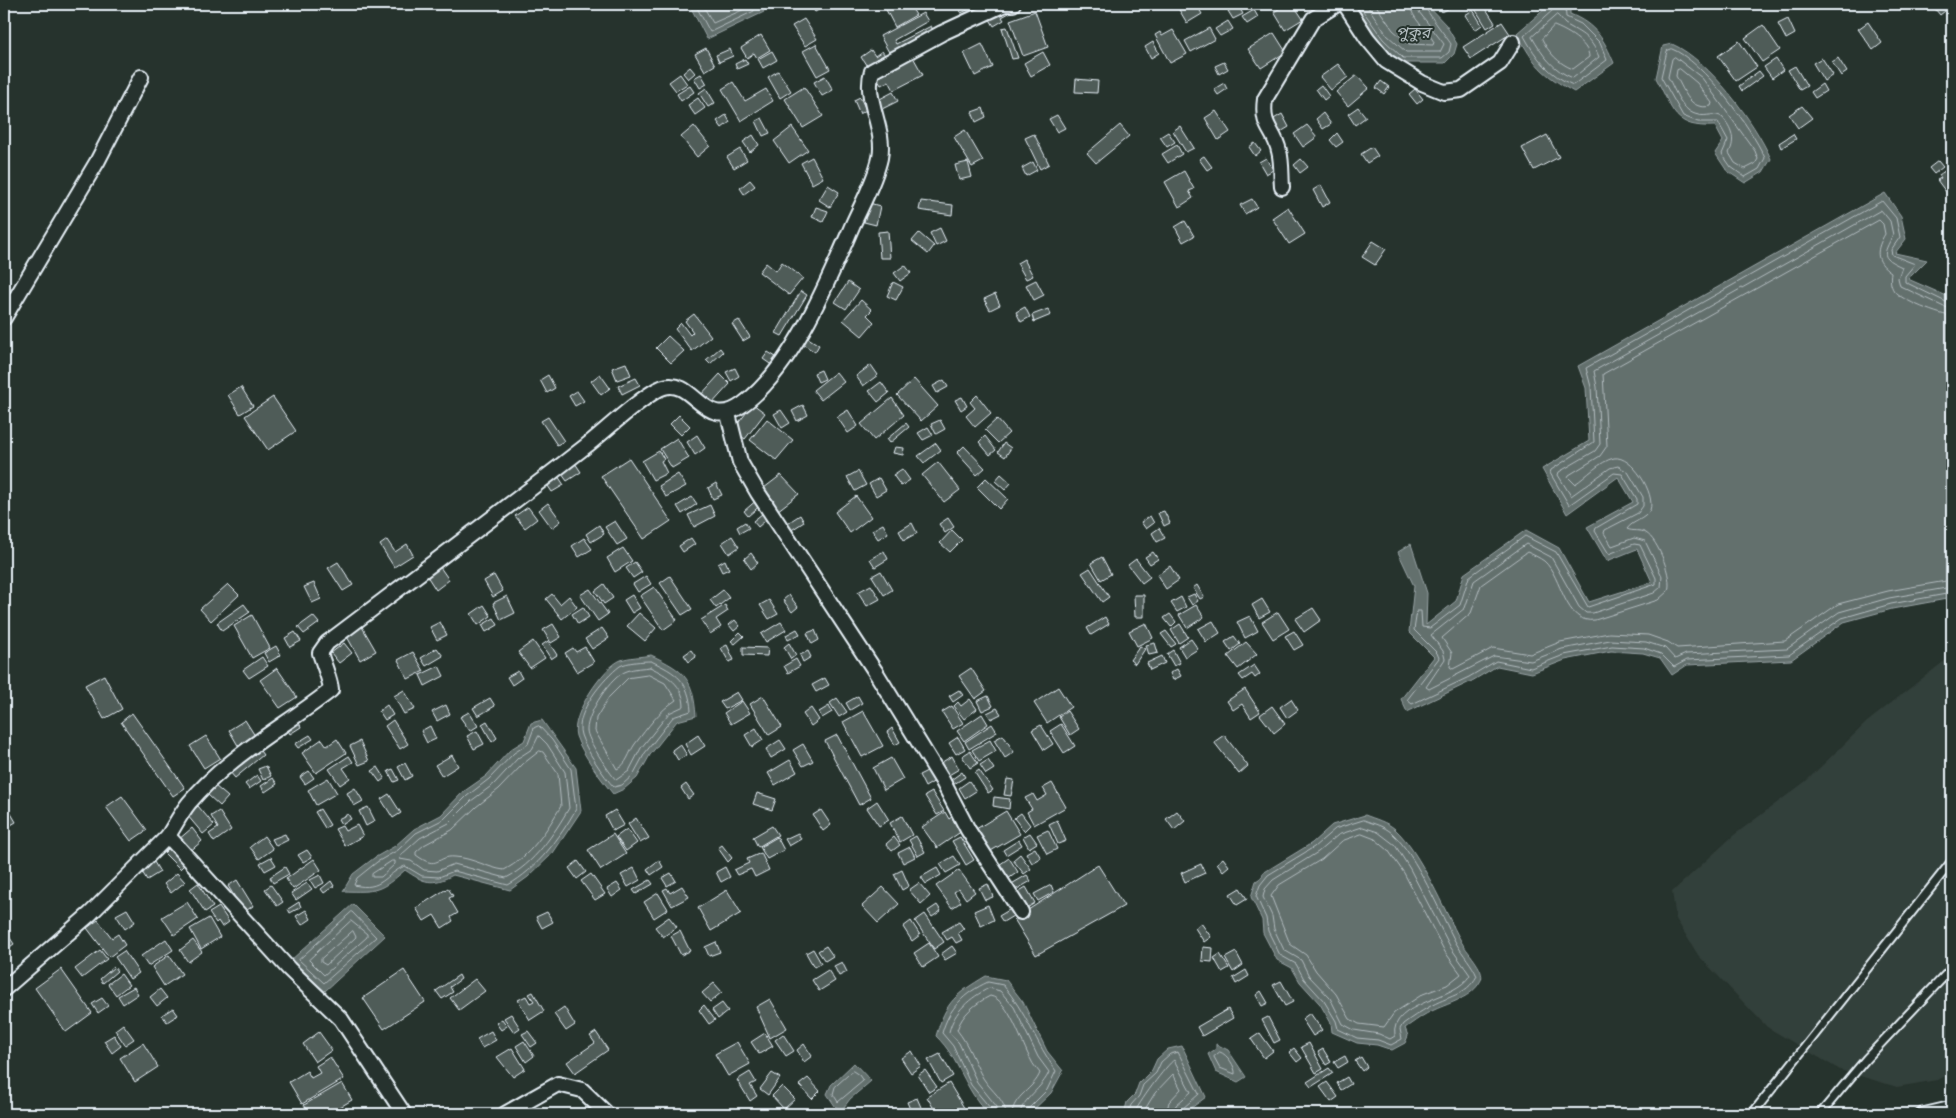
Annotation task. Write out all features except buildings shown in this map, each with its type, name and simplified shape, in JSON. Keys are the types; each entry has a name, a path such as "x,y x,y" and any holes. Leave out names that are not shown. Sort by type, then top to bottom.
{"street":[{"path":"4,989 90,914 168,836 189,803 222,772 271,731 331,690 331,684 324,671 320,653 327,643 587,446 652,394 664,387 675,386 713,412 728,414 744,404 764,384 791,348 815,305 864,199 880,158 881,132 868,83 872,71 942,33 1005,4 1013,4"},
{"path":"1282,187 1279,150 1266,126 1263,114 1265,99 1308,25 1313,19 1337,4"},
{"path":"1345,4 1367,38 1386,61 1422,83 1444,92 1461,90 1500,63 1513,42"},
{"path":"4,318 97,162 141,77"},
{"path":"728,414 740,462 758,493 874,671 942,780 968,830 1021,912"},
{"path":"168,836 289,969 341,1019 404,1114"},
{"path":"505,1114 558,1084 582,1090 607,1114"}],"lane":[{"path":"1752,1114 1952,861"},
{"path":"1820,1114 1866,1059 1952,968"},
{"path":"1920,1114 1952,1105"}],"shaded area":[{"path":"1952,655 1952,1072 1937,1080 1897,1087 1840,1070 1767,1027 1698,955 1676,919 1672,892 1734,835 1806,781 1867,722"}],"water":[{"path":"689,4 758,4 764,12 707,39"},
{"name":"পুকুর","path":"1352,4 1426,4 1446,25 1457,44 1454,54 1445,63 1402,63 1379,42"},
{"path":"1555,4 1570,4 1570,14 1586,22 1598,33 1614,63 1574,92 1554,80 1540,68 1517,33 1546,8"},
{"path":"1672,44 1701,64 1742,111 1764,144 1771,159 1763,172 1745,183 1727,171 1715,153 1723,141 1715,126 1691,124 1676,115 1656,78 1663,46"},
{"path":"1885,193 1901,216 1906,239 1895,253 1927,260 1908,279 1949,297 1952,282 1952,598 1892,609 1844,622 1791,660 1687,665 1672,675 1660,658 1643,653 1611,651 1565,660 1532,673 1497,666 1472,681 1407,712 1401,699 1434,657 1409,632 1414,586 1398,552 1411,544 1427,593 1426,625 1456,601 1464,574 1526,530 1559,548 1589,602 1652,582 1637,549 1607,561 1587,527 1633,502 1618,477 1567,514 1542,469 1589,441 1586,388 1578,366"},
{"path":"651,655 672,666 685,677 695,703 696,716 677,721 650,755 637,778 624,789 613,794 583,751 576,736 575,727 583,705 590,693 597,682 614,664 624,659"},
{"path":"542,720 576,768 581,811 553,853 528,877 510,890 453,875 439,881 428,881 418,878 405,870 383,887 371,891 343,891 353,874 374,858 395,846 414,829 441,815 463,792 486,776 511,749 524,741 531,723"},
{"path":"1365,815 1392,827 1405,839 1423,867 1461,941 1481,971 1482,976 1477,986 1467,995 1427,1014 1405,1028 1408,1036 1405,1043 1392,1050 1377,1045 1357,1043 1332,1032 1331,1023 1320,1004 1300,982 1292,968 1277,960 1263,933 1262,920 1251,897 1256,881 1262,877 1263,873 1312,843 1332,825"},
{"path":"353,904 385,936 325,991 290,961"},
{"path":"986,976 1006,980 1023,1002 1047,1051 1063,1071 1051,1093 1029,1114 989,1114 973,1095 951,1055 936,1036 948,1006 967,988"},
{"path":"1216,1044 1228,1050 1246,1077 1238,1082 1216,1072 1208,1054 1216,1049"},
{"path":"1182,1046 1206,1097 1183,1114 1124,1114 1127,1102 1135,1094 1139,1083 1152,1070 1157,1059 1168,1049"},
{"path":"854,1063 871,1081 850,1099 841,1111 827,1094 831,1085"}]}
